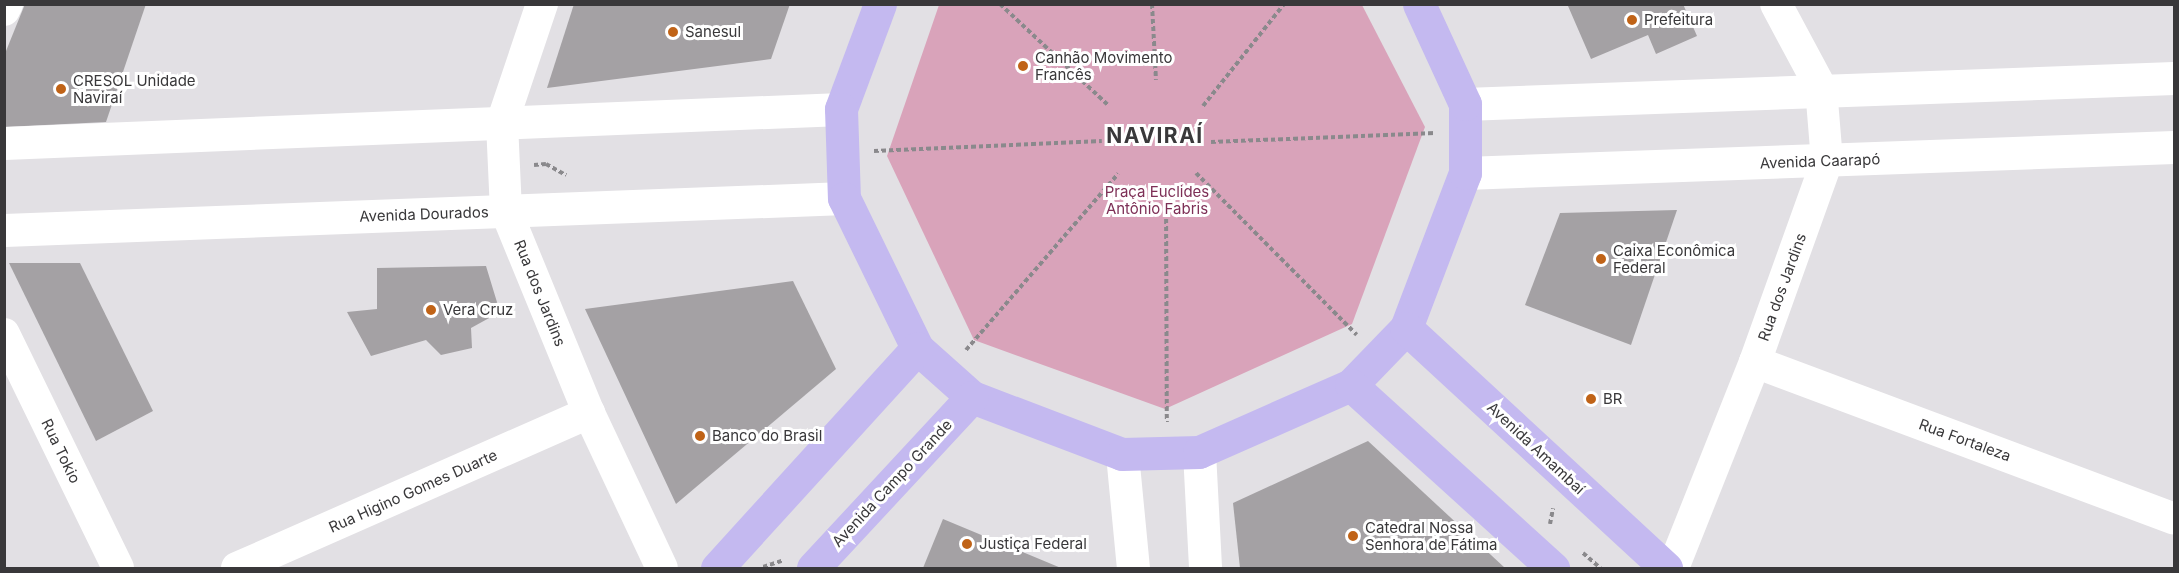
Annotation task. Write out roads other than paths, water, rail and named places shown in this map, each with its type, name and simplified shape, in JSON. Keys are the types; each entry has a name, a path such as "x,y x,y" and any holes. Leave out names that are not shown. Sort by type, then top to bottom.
{"main road":[{"path":"880,4 841,109 844,198 917,348 972,397 1122,454 1183,452 1351,385 1380,358 1406,328 1465,173 1466,118 1419,4"},
{"path":"1466,118 1821,88 2175,78"},
{"path":"4,143 841,109"},
{"name":"Avenida Caarapó","path":"1465,173 2175,147"},
{"name":"Avenida Dourados","path":"4,230 844,198"},
{"name":"Avenida Amambaí","path":"1406,328 1666,568"},
{"path":"717,568 917,348"},
{"path":"1351,385 1553,568"},
{"name":"Avenida Campo Grande","path":"813,568 972,397"},
{"path":"1183,452 1205,568"},
{"path":"1122,454 1133,568"}],"street":[{"path":"4,10 7,4"},
{"name":"Rua dos Jardins","path":"542,4 502,123 506,211 589,413 662,568"},
{"name":"Rua dos Jardins","path":"1673,568 1755,362 1827,161 1821,88 1776,4"},
{"name":"Rua Tokio","path":"4,334 117,568"},
{"name":"Rua Fortaleza","path":"1755,362 2175,519"},
{"name":"Rua Higino Gomes Duarte","path":"237,568 589,413"}],"place":[{"name":"Prefeitura","path":"1632,20"},
{"name":"Sanesul","path":"673,32"},
{"name":"Canhão Movimento Francês","path":"1023,66"},
{"name":"CRESOL Unidade Naviraí","path":"61,89"},
{"name":"Caixa Econômica Federal","path":"1601,259"},
{"name":"Vera Cruz","path":"431,310"},
{"name":"BR","path":"1591,399"},
{"name":"Banco do Brasil","path":"700,436"},
{"name":"Catedral Nossa Senhora de Fátima","path":"1353,536"},
{"name":"Justiça Federal","path":"967,544"}],"district":[{"name":"NAVIRAÍ","path":"1155,136"}],"park label":[{"name":"Praça Euclides Antônio Fabris","path":"1157,200"}]}
